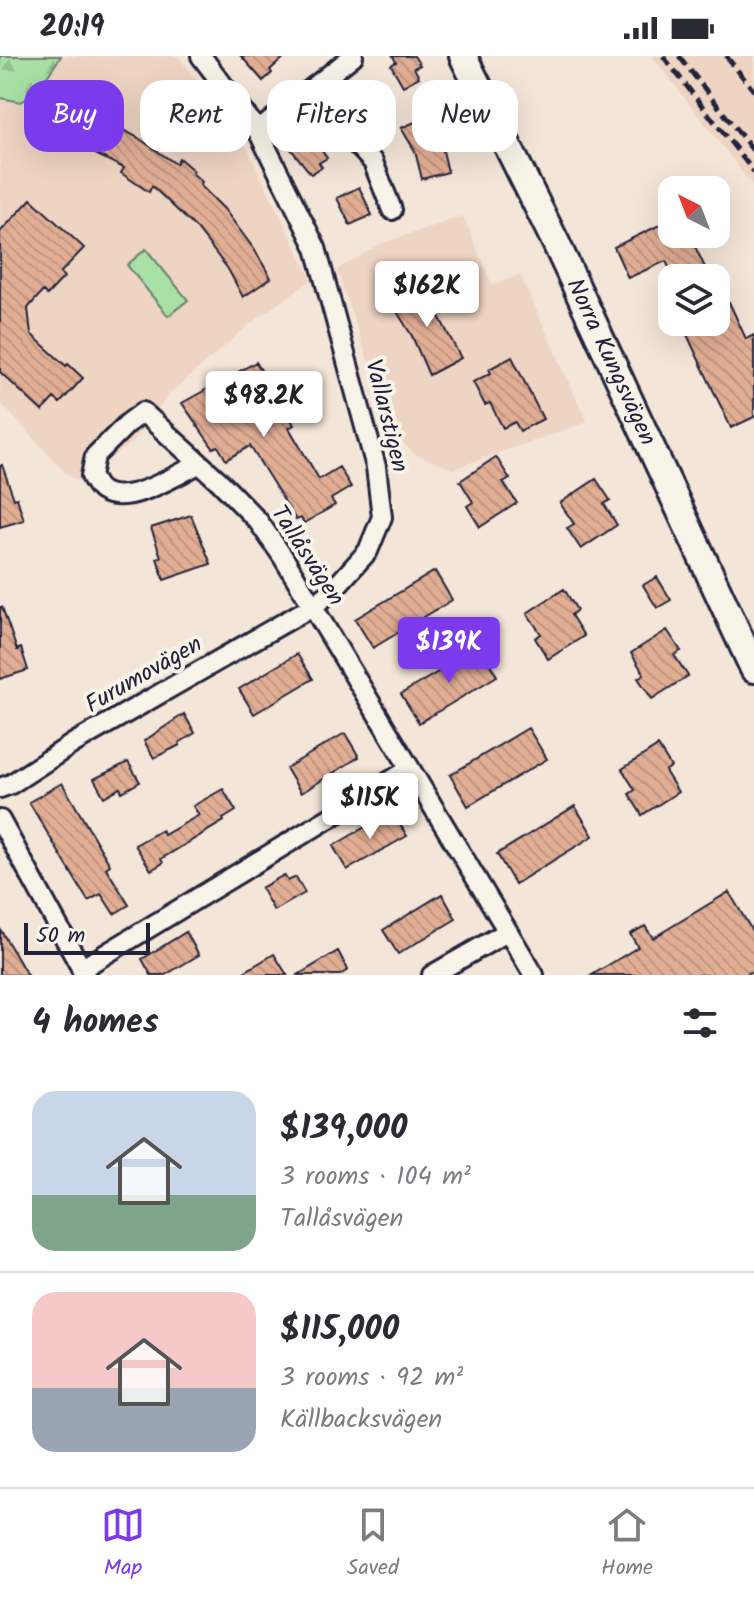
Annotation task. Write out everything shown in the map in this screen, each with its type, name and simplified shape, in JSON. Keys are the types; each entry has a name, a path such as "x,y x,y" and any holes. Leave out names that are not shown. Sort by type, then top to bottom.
{"street":[{"name":"Vallarstigen","path":"201,56 258,131 316,248 376,467 382,517 368,551 331,592 313,606"},
{"path":"322,80 353,56"},
{"name":"Norra Kungsvägen","path":"463,56 556,243 754,669"},
{"path":"258,131 267,124"},
{"path":"364,152 373,162 392,210"},
{"name":"Tallåsvägen","path":"199,464 140,493 114,496 100,491 91,476 95,456 143,412 199,464 258,521 313,606 534,975"},
{"name":"Furumovägen","path":"0,788 313,606"},
{"path":"0,820 83,972 410,769"},
{"path":"432,975 507,932"}],"shaded area":[{"path":"61,56 178,56 196,80 140,80 140,152 249,152 312,280 256,319 169,394 132,443 77,481 0,402 0,98 24,100 24,152 124,152 124,80 45,80"},
{"path":"652,56 754,56 754,187"},
{"path":"463,216 492,285 520,275 587,422 453,469 415,454 394,435 337,270 380,244"}],"green space":[{"path":"0,56 61,56 45,80 24,80 24,100 0,98"},
{"path":"146,249 188,300 168,316 127,265"}],"building":[{"path":"241,56 286,56 263,81"},
{"path":"393,56 414,56 420,65 414,68 419,77 403,86 391,65 396,62"},
{"path":"412,123 412,146 401,128"},
{"path":"124,130 140,139 140,152 159,152 176,164 179,158 194,171 192,173 202,182 200,185 224,209 271,278 243,297 228,269 197,229 152,186 149,192 121,173 124,168 91,152 124,152"},
{"path":"293,152 323,152 327,158 319,163 322,167 311,174"},
{"path":"415,152 443,152 448,172 422,179"},
{"path":"359,187 372,215 350,225 337,198"},
{"path":"31,199 84,248 60,273 64,277 47,295 43,291 28,308 31,334 83,378 60,403 54,398 42,411 0,372 0,232"},
{"path":"658,226 658,248 696,248 703,264 667,264 666,261 628,278 614,247"},
{"path":"426,284 436,303 433,305 461,358 429,375 412,336 391,302"},
{"path":"730,304 746,339 754,335 754,417 731,428 688,336 730,336"},
{"path":"512,357 543,419 520,431 515,422 503,428 490,403 485,405 473,382"},
{"path":"256,362 294,425 289,428 319,479 339,467 351,487 331,499 335,505 304,523 301,518 296,520 250,446 226,460 218,446 213,448 182,403"},
{"path":"496,457 510,479 503,482 517,503 480,527 467,506 473,502 460,481"},
{"path":"0,466 24,520 0,527"},
{"path":"596,479 610,500 604,504 617,525 581,549 567,528 574,524 560,503"},
{"path":"191,515 211,564 164,580 157,558 161,557 151,528"},
{"path":"435,571 452,600 373,648 355,619"},
{"path":"657,577 671,600 657,608 643,585"},
{"path":"564,589 577,610 571,615 584,636 548,659 535,638 541,634 527,613"},
{"path":"0,607 17,650 21,648 28,670 0,679"},
{"path":"667,630 681,651 674,655 688,676 652,699 638,678 644,674 631,653"},
{"path":"480,647 497,676 419,723 401,694"},
{"path":"297,654 313,679 254,714 239,689"},
{"path":"184,714 195,733 180,745 154,758 144,741"},
{"path":"528,728 547,759 468,806 450,775"},
{"path":"345,733 359,757 301,793 286,768"},
{"path":"658,746 671,767 665,771 678,792 642,815 629,794 635,790 622,769"},
{"path":"128,762 140,782 104,797 94,779"},
{"path":"62,783 110,865 106,868 129,905 114,914 101,894 88,901 29,802"},
{"path":"223,789 236,811 161,859 163,863 151,870 135,845 162,830 164,835 199,815 193,806"},
{"path":"575,806 593,836 515,884 497,854"},
{"path":"392,811 407,836 347,870 333,846"},
{"path":"284,875 288,881 296,877 305,893 274,911 261,888"},
{"path":"729,892 754,934 754,970 745,975 592,975 638,947 630,934 645,926 653,938"},
{"path":"442,894 456,919 398,954 383,930"},
{"path":"0,929 16,956 27,975 0,975"},
{"path":"186,932 199,955 165,975 151,975 142,959"},
{"path":"338,951 348,970 340,975 298,975"},
{"path":"274,954 287,975 239,975"}],"railway":[{"path":"663,56 754,172"},
{"path":"679,56 754,152"},
{"path":"726,56 754,91"}]}
